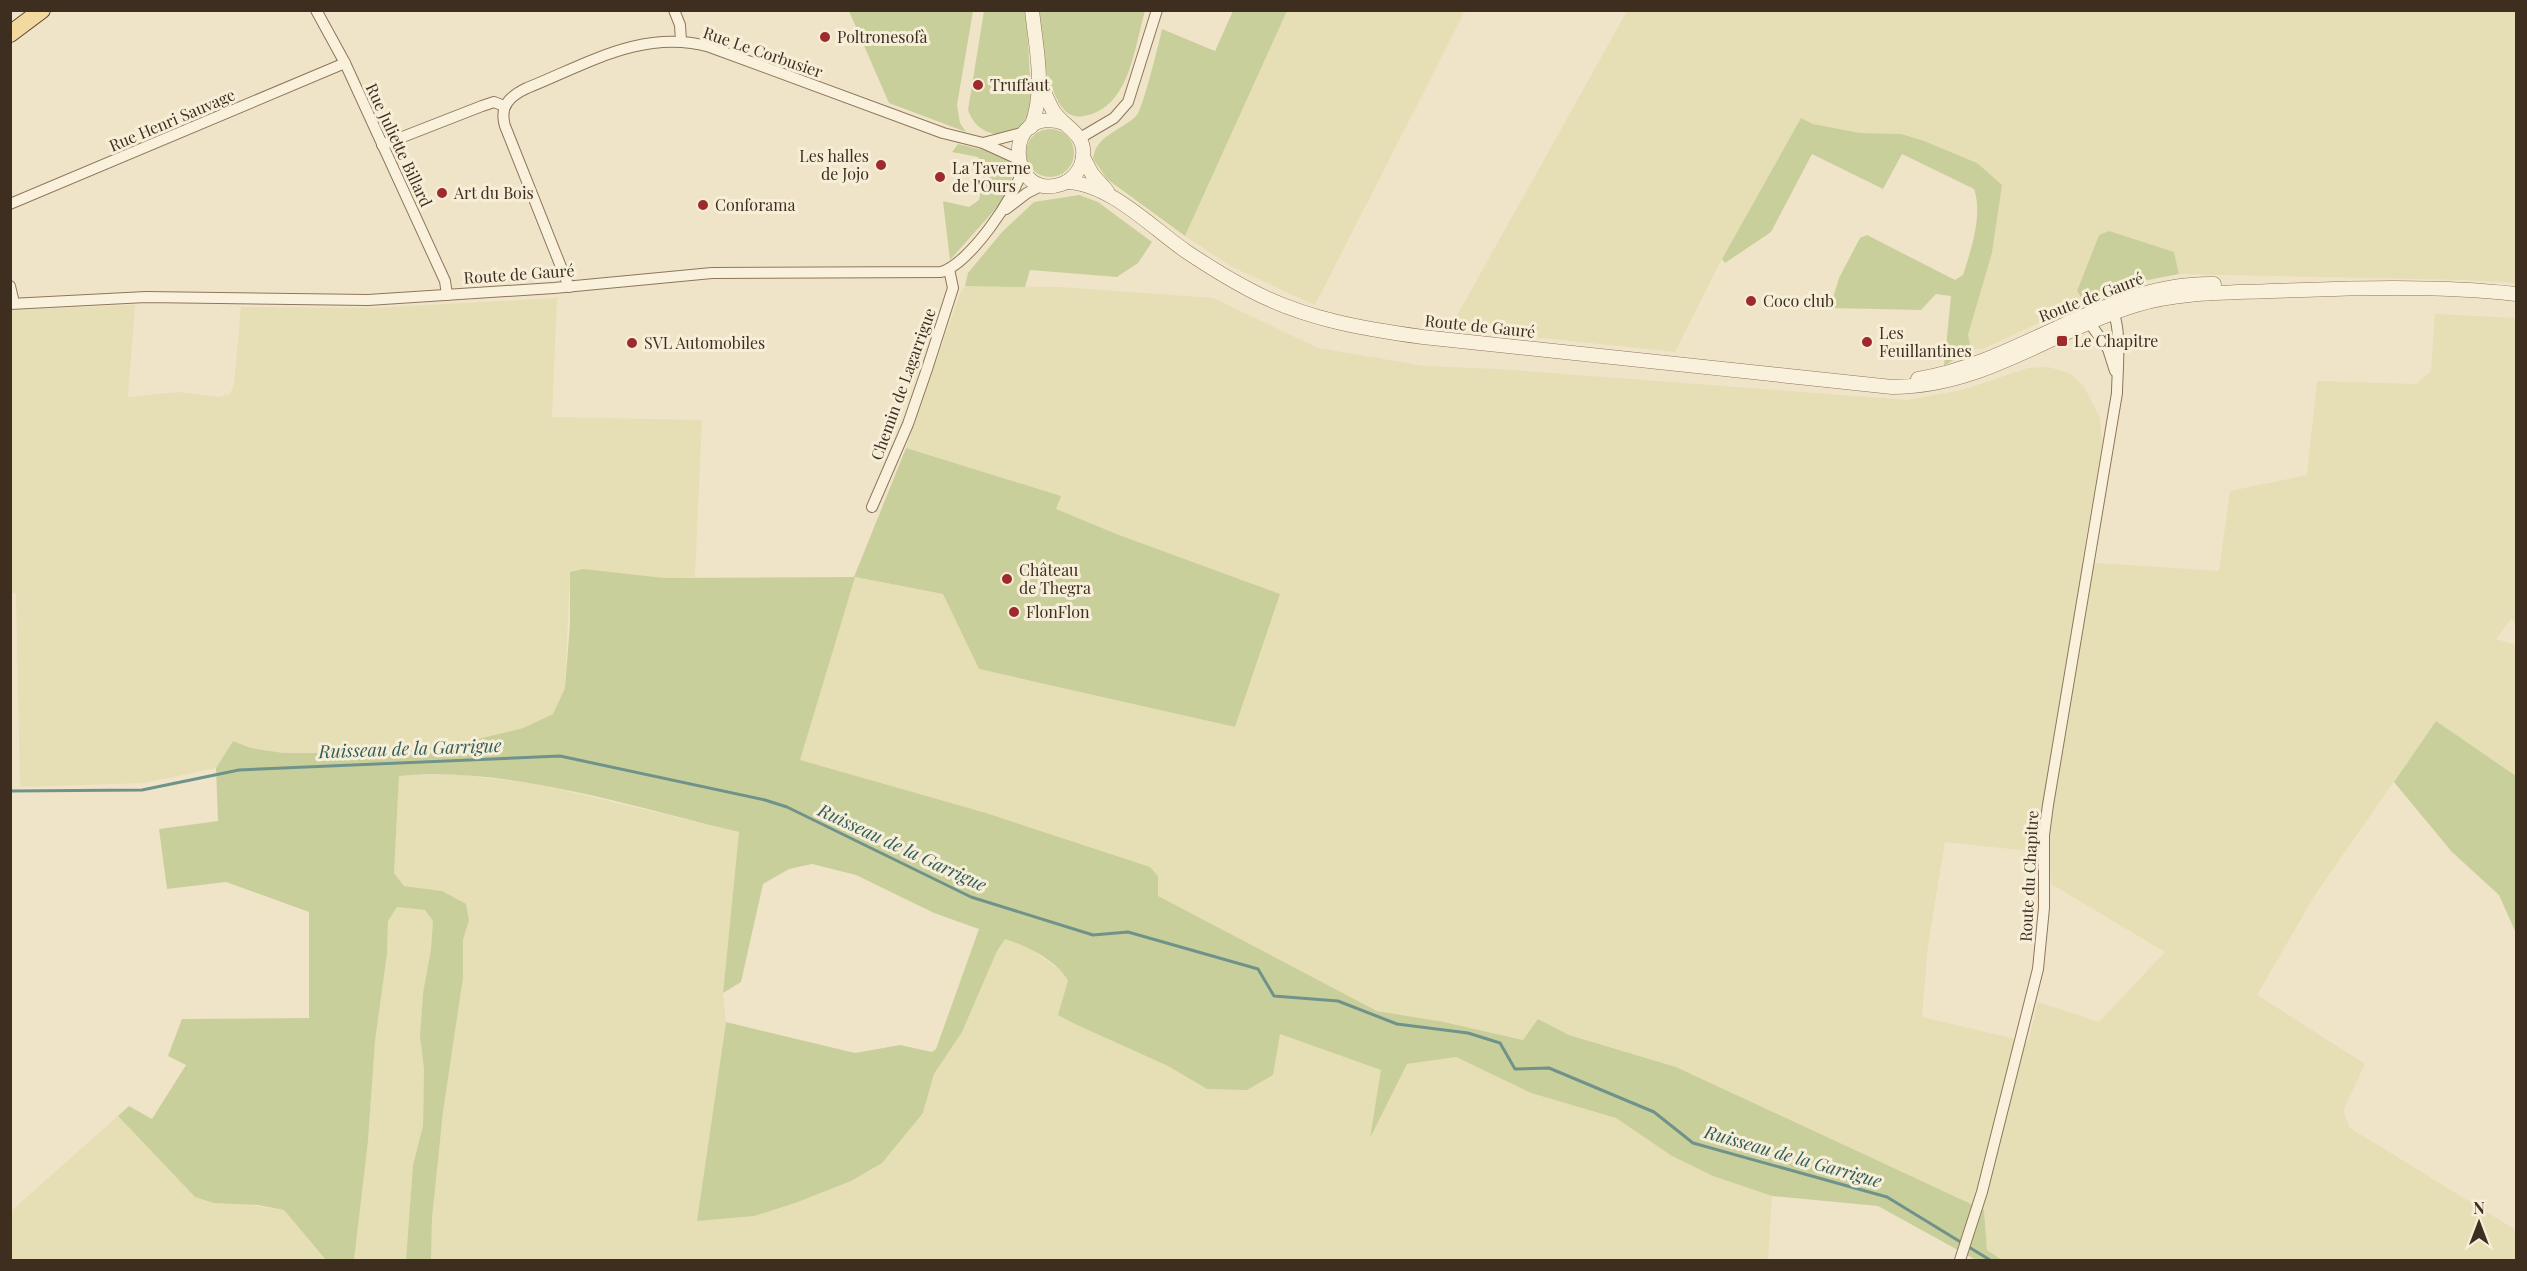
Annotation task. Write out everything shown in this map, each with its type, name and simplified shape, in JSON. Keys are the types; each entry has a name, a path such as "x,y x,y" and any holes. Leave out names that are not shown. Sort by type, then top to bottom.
{"main road":[{"path":"10,34 42,10"}],"street":[{"name":"Rue Juliette Billard","path":"316,10 345,63 445,281 447,295"},
{"path":"674,10 680,25 681,41"},
{"path":"1004,211 1017,187 1020,164 1018,145 1037,108 1040,84 1032,10"},
{"path":"1080,138 1114,118 1128,102 1157,10"},
{"name":"Rue Le Corbusier","path":"504,106 516,94 527,88 620,51 650,41 681,41 710,47 943,133 982,143 1020,164"},
{"name":"Rue Henri Sauvage","path":"10,204 345,63"},
{"path":"1020,164 1027,177 1043,185 1051,186 1066,182 1078,172 1083,157 1080,138 1055,114 1040,84"},
{"path":"382,145 494,102 504,106 505,126 568,287"},
{"path":"1028,129 1047,120 1064,123"},
{"name":"Rue Le Corbusier","path":"982,143 1028,129"},
{"name":"Route de Gauré","path":"1083,157 1092,174 1112,198"},
{"name":"Route de Gauré","path":"1066,182 1077,182 1095,188 1187,252 1252,291 1296,310 1347,324 1434,338 1909,387 1954,380 1978,372 2111,308 2178,295 2325,289 2444,289 2517,294"},
{"path":"949,269 960,262 1004,211 1027,193 1043,185"},
{"name":"Route de Gauré","path":"12,303 146,297 339,301 568,287 712,273 916,273 949,269"},
{"name":"Chemin de Lagarrigue","path":"872,507 908,424 953,288 949,269"},
{"path":"10,286 12,303"},
{"name":"Route du Chapitre","path":"1960,1260 1982,1192 2038,969 2044,908 2044,835 2048,805 2114,424 2119,361 2111,308"},
{"name":"Route du Chapitre","path":"2090,317 2108,349 2117,380"}],"shaded area":[{"path":"1287,11 1465,11 1315,305 1234,268 1185,236"},
{"path":"1627,11 2516,11 2516,283 2179,274 2174,252 2099,235 2077,291 2084,302 1983,349 1971,349 1968,335 1992,253 2002,185 1901,134 1860,133 1813,124 1801,118 1722,259 1675,352 1450,328"},
{"path":"965,286 1060,287 1213,298 1318,348 1425,366 1498,369 1907,400 1962,390 2028,368 2048,367 2069,373 2083,385 2100,418 2102,444 2082,562 2219,571 2230,491 2307,475 2317,381 2416,384 2431,371 2435,314 2516,318 2516,623 2511,619 2496,639 2516,645 2516,776 2436,721 2315,895 2257,995 2365,1064 2343,1111 2350,1128 2516,1230 2516,1260 2002,1260 1987,1250 1984,1210 1676,1067 1569,1035 1538,1020 1524,1040 1444,1022 1377,1011 1157,896 1158,876 985,813 799,760 854,577 943,594 979,669 1235,727 1280,594 1119,535 1056,509 1060,496 906,448 960,293","holes":["1945,842 2049,853 2051,884 2165,952 2099,1022 2038,1002 2028,1042 1922,1017 1928,945"]},
{"path":"557,298 552,417 702,420 695,577 664,578 570,572 565,688 553,714 523,728 466,742 394,753 283,753 251,748 233,741 216,768 145,783 20,787 16,593 10,593 10,310 135,305 128,397 178,392 219,397 230,394 234,384 241,307 373,308"},
{"path":"399,775 461,775 537,784 739,832 723,993 726,1022 697,1221 923,1114 934,1074 962,1032 997,951 1005,938 1025,945 1064,973 1068,981 1077,1025 1168,1066 1207,1089 1280,1034 1382,1070 1371,1135 1407,1064 1456,1057 1531,1093 1616,1118 1672,1156 1713,1176 1772,1196 1768,1260 431,1260 432,1218 443,1112 463,978 463,940 469,920 442,891 404,886 394,873"},
{"path":"396,907 425,910 433,921 431,949 423,993 420,1036 424,1069 423,1126 413,1165 406,1260 354,1260 368,1141 375,1041 387,954 388,921"},
{"path":"118,1116 195,1197 284,1210 326,1260 11,1260 11,1211"}],"green space":[{"path":"849,11 973,11 957,105 960,123 966,132 889,103"},
{"path":"984,11 1026,11 1032,109 1020,127 1006,134 1006,131 1003,132 1003,135 981,128 968,110"},
{"path":"1038,11 1145,11 1128,74 1121,89 1099,111 1077,116 1071,115 1062,108 1049,84 1042,50"},
{"path":"1233,11 1287,11 1185,236 1107,179 1093,159 1095,151 1104,138 1131,120 1140,110 1162,29 1215,51"},
{"path":"1801,118 1813,124 1860,133 1901,134 1924,141 1977,163 2002,185 1992,253 1968,335 1971,349 1944,366 1951,296 1936,294 1921,310 1830,308 1839,278 1860,238 1867,235 1955,280 1963,275 1977,221 1974,189 1902,154 1883,189 1812,154 1771,232 1725,263 1722,259"},
{"path":"1045,129 1055,129 1070,139 1074,153 1073,162 1064,173 1055,177 1045,177 1030,167 1026,158 1026,148 1036,133"},
{"path":"958,144 992,152 1011,161 1012,175 1006,197 950,260 943,201 969,207 979,200 985,167 978,157 952,152"},
{"path":"1079,195 1098,202 1152,242 1138,263 1117,277 1030,270 1025,287 965,286 968,273 1002,232 1034,202"},
{"path":"2109,231 2174,252 2179,274 2138,282 2084,302 2077,291 2099,235"},
{"path":"906,448 1061,496 1056,509 1119,535 1280,594 1235,727 979,669 943,594 855,577 800,760 986,813 1150,867 1158,876 1158,896 1377,1011 1444,1022 1523,1040 1538,1019 1569,1035 1676,1067 1984,1210 1987,1250 2002,1260 1976,1260 1878,1206 1772,1196 1713,1176 1672,1156 1616,1118 1531,1093 1456,1057 1407,1064 1370,1138 1381,1070 1280,1034 1273,1075 1247,1090 1207,1089 1168,1066 1058,1015 1068,981 1057,967 1040,955 1005,939 997,951 962,1032 934,1074 923,1113 882,1163 851,1181 754,1216 697,1221 726,1022 855,1053 900,1045 932,1052 936,1049 979,929 934,913 856,875 812,864 789,869 763,884 741,982 723,993 739,832 569,790 482,777 440,774 399,776 394,873 404,886 442,891 466,904 469,920 463,940 463,978 443,1112 432,1218 431,1260 406,1260 413,1165 423,1126 424,1069 420,1036 423,993 431,949 433,921 425,910 397,907 388,921 387,954 375,1041 368,1141 354,1260 326,1260 284,1210 258,1205 214,1203 195,1197 118,1116 129,1106 152,1119 186,1065 168,1056 182,1019 309,1018 309,912 226,882 167,889 159,829 218,821 216,768 233,741 251,748 283,753 394,753 466,742 523,728 553,714 565,688 570,624 570,572 583,569 664,578 854,577"},
{"path":"2436,721 2516,776 2516,933 2499,895 2452,852 2394,782"}],"waterway":[{"name":"Ruisseau de la Garrigue","path":"10,791 142,790 239,770 560,756 765,800 787,807 971,897 1093,935 1128,932 1258,969 1274,996 1338,1001 1397,1024 1468,1033 1500,1043 1515,1069 1549,1068 1654,1112 1693,1143 1887,1197 1990,1260"}],"place":[{"name":"Poltronesofà","path":"825,37"},
{"name":"Truffaut","path":"978,85"},
{"name":"Les halles de Jojo","path":"881,165"},
{"name":"La Taverne de l'Ours","path":"940,177"},
{"name":"Art du Bois","path":"442,193"},
{"name":"Conforama","path":"703,205"},
{"name":"Coco club","path":"1751,301"},
{"name":"Le Chapitre","path":"2062,341"},
{"name":"Les Feuillantines","path":"1867,342"},
{"name":"SVL Automobiles","path":"632,343"},
{"name":"Château de Thegra","path":"1007,579"},
{"name":"FlonFlon","path":"1014,612"}]}
